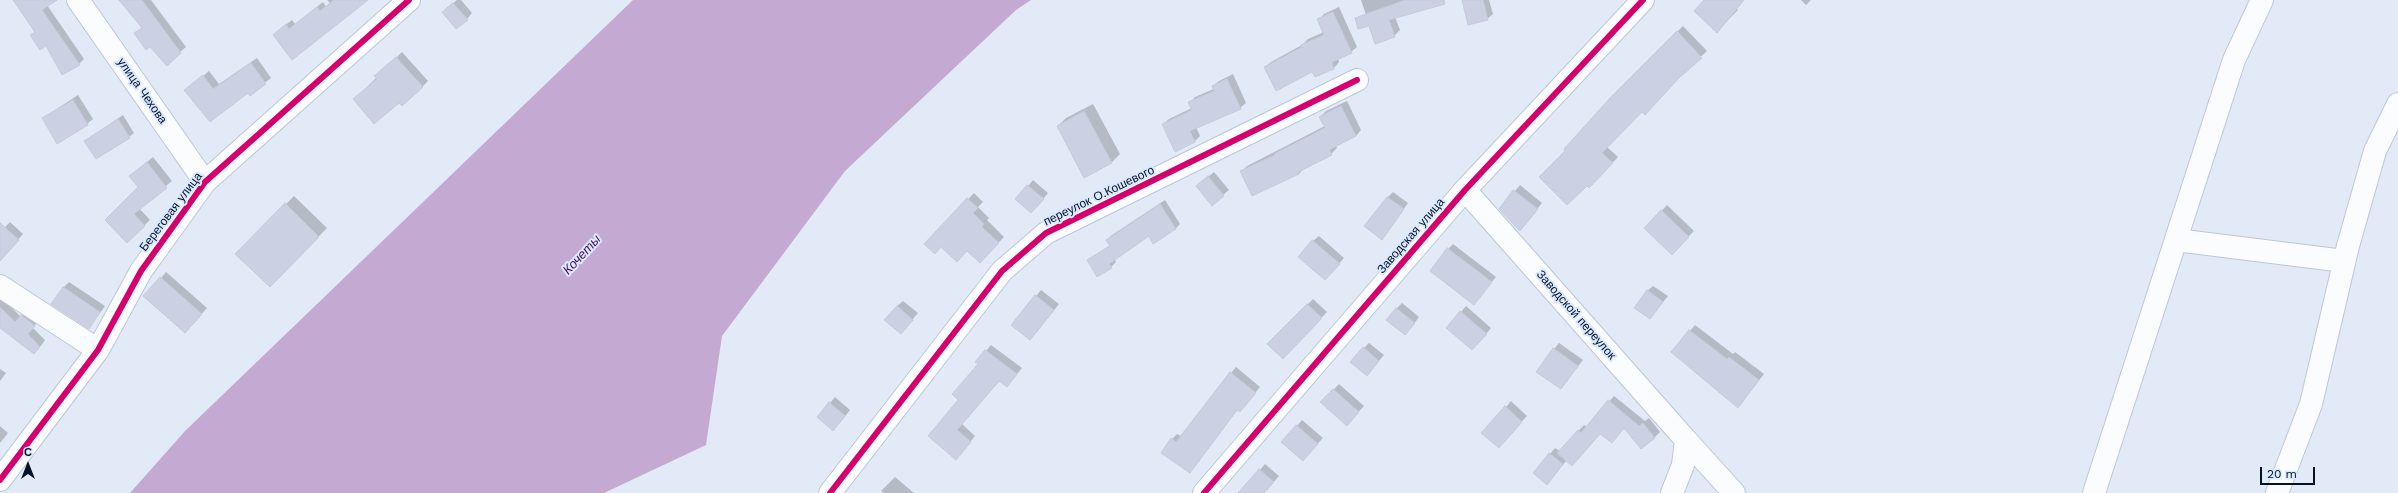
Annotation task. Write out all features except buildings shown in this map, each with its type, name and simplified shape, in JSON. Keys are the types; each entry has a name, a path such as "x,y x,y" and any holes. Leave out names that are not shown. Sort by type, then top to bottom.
{"street":[{"name":"улица Чехова","path":"78,0 205,182"},
{"name":"Береговая улица","path":"0,480 98,350 141,271 205,182 409,0"},
{"name":"Заводская улица","path":"1204,493 1465,190 1643,0"},
{"path":"2094,493 2234,60 2262,0"},
{"name":"переулок О.Кошевого","path":"830,493 1002,271 1046,233 1357,80"},
{"path":"2277,493 2311,404 2344,261 2375,151 2398,104"},
{"name":"Заводской переулок","path":"1465,190 1734,493"},
{"path":"2176,240 2344,261"},
{"path":"0,286 98,350"},
{"path":"1672,493 1683,466 1686,440"}],"water":[{"name":"Кочеты","path":"633,0 1031,0 1016,10 845,171 722,336 706,445 604,493 130,493 185,431"}],"cycle path":[{"path":"0,480 98,350 141,271 205,182 409,0"},
{"path":"1204,493 1465,190 1643,0"},
{"path":"830,493 1002,271 1046,233 1357,80"}]}
